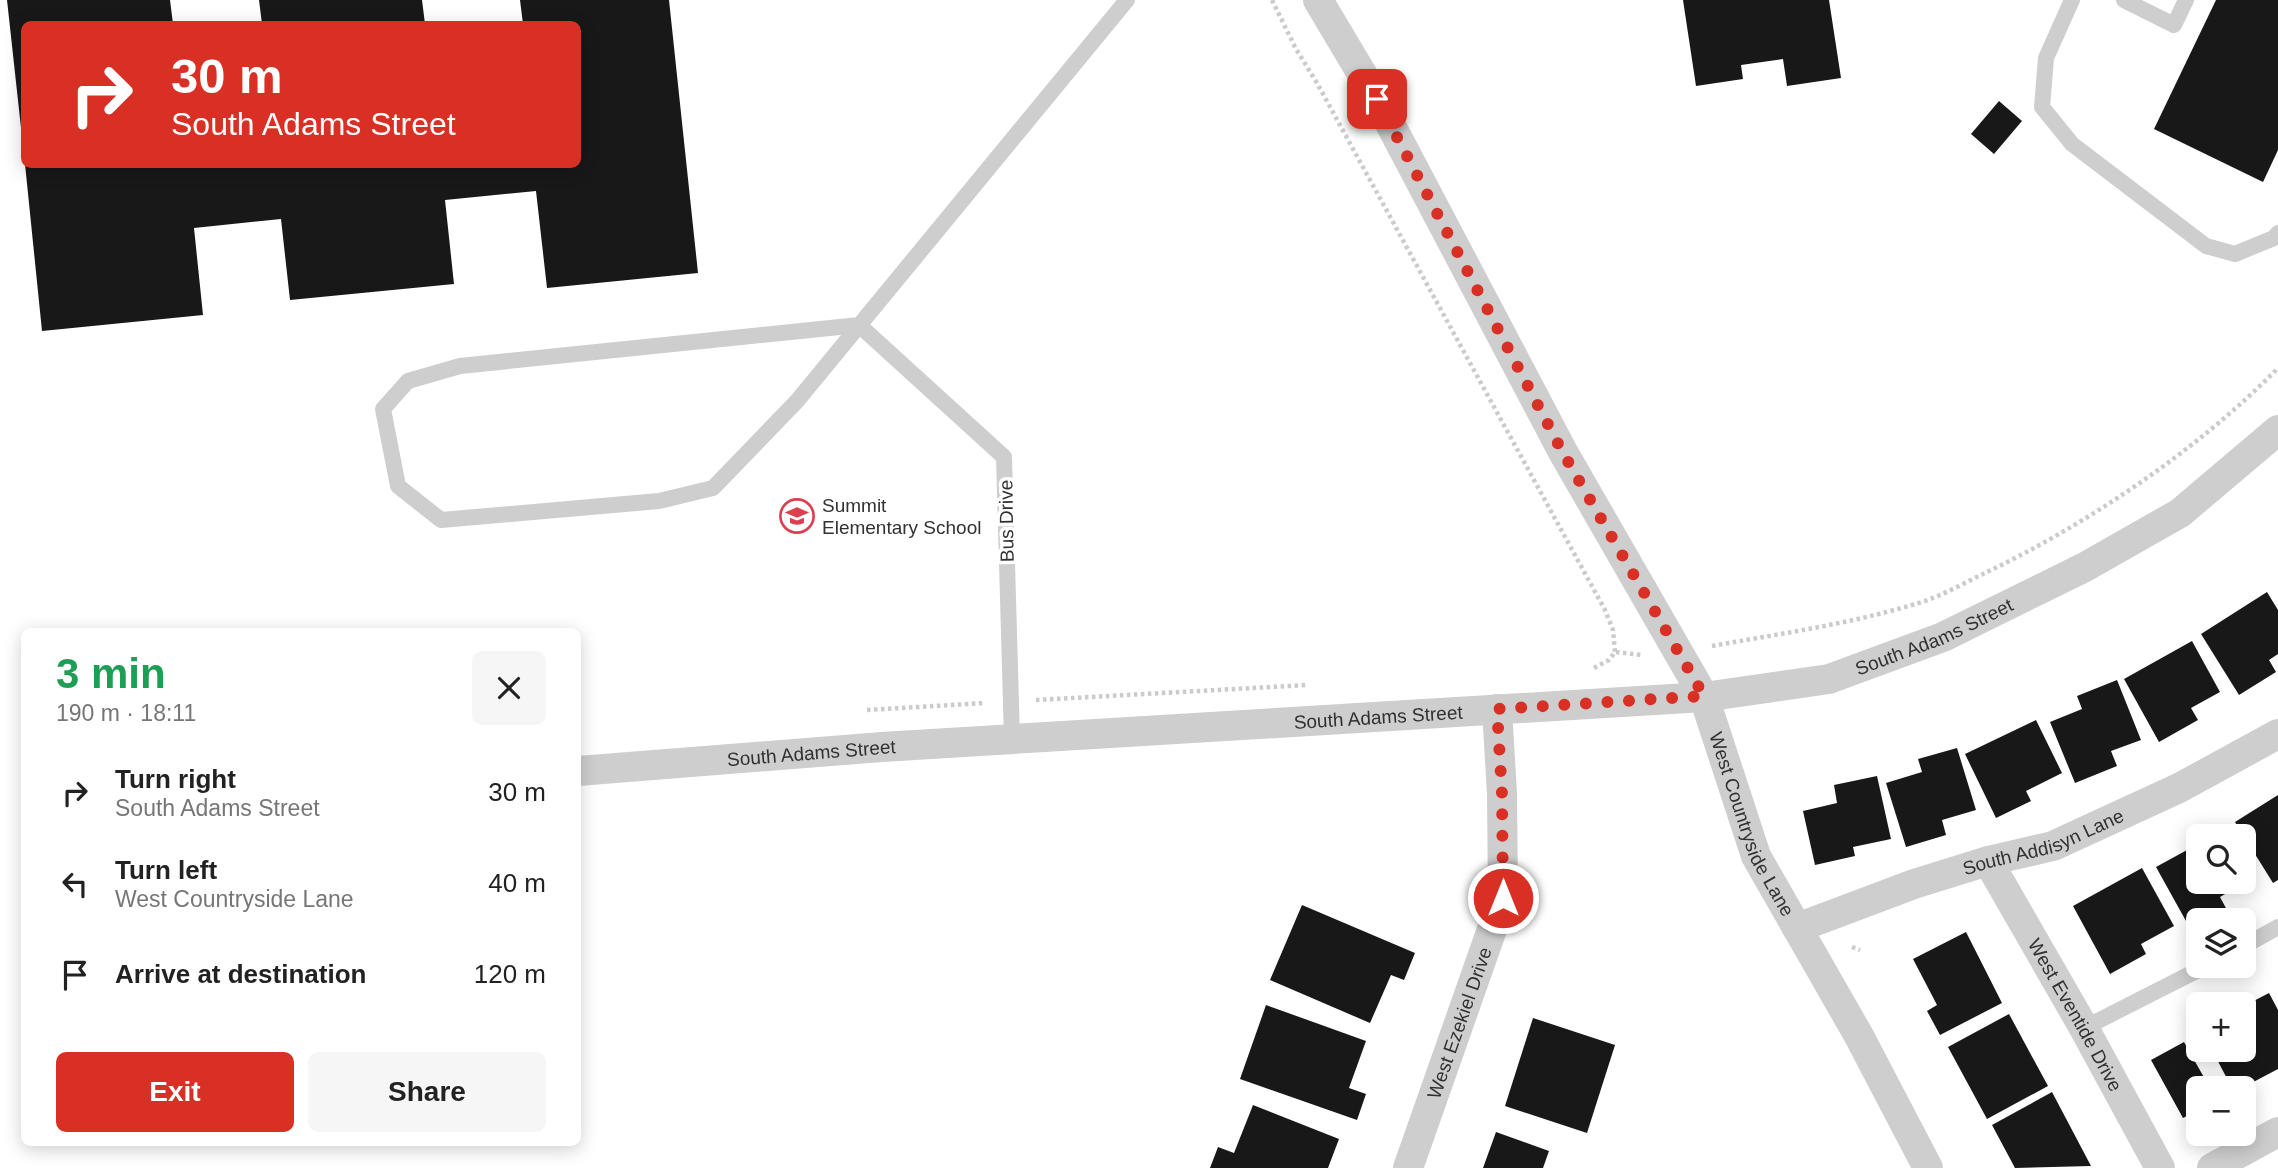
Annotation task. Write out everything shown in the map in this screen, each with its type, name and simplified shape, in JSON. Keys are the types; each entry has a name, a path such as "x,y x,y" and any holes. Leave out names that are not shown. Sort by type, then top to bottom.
{"street":[{"name":"West Countryside Lane","path":"1318,0 1377,99 1563,453 1704,696 1755,856 1859,1035 1928,1168"},
{"name":"South Adams Street","path":"581,771 1012,739 1704,696 1829,678 1943,637 2085,567 2180,513 2278,430"},
{"name":"West Ezekiel Drive","path":"1408,1168 1503,898 1502,794 1497,709"},
{"name":"South Addisyn Lane","path":"1797,928 1914,884 1988,861 2053,846 2179,788 2278,734"},
{"name":"West Eventide Drive","path":"1988,861 2084,1028 2160,1168"},
{"path":"2211,1168 2278,1132"}],"lane":[{"path":"859,325 460,366 408,381 383,409 398,486 441,520 659,501 713,488 797,401 1127,0"},
{"path":"2072,0 2046,58 2042,107 2072,144 2206,246 2235,254 2274,238 2278,233"},
{"path":"2124,0 2174,25 2186,0"},
{"name":"Bus Drive","path":"859,325 1004,457 1012,739"},
{"path":"2256,939 2278,927"},
{"path":"2084,1028 2186,976"}],"path":[{"path":"1272,0 1296,49 1605,610 1613,630 1615,652"},
{"path":"1705,648 1853,621 1928,600 2026,554 2122,496 2193,443 2278,368"},
{"path":"1852,947 1860,950"}],"building":[{"path":"7,0 170,0 173,21 21,21 21,128"},
{"path":"259,0 422,0 425,21 262,21"},
{"path":"520,0 669,0 698,273 547,288 536,191 445,200 454,284 290,300 281,219 194,228 203,315 42,331 25,168 581,168 581,21 523,21"},
{"path":"1683,0 1829,0 1841,78 1787,86 1783,59 1741,65 1743,79 1696,86"},
{"path":"2216,0 2278,0 2278,150 2263,182 2154,129"},
{"path":"1999,101 2022,121 1994,154 1971,134"},
{"path":"2267,592 2278,610 2278,654 2269,660 2276,672 2239,695 2201,634"},
{"path":"2192,641 2220,692 2191,708 2198,720 2159,742 2124,679"},
{"path":"2117,680 2141,740 2111,751 2117,766 2075,783 2050,722 2082,709 2077,696"},
{"path":"2036,720 2062,773 2026,791 2031,801 1996,818 1965,754"},
{"path":"1957,748 1976,810 1942,820 1946,835 1906,847 1886,783 1922,772 1918,759"},
{"path":"1877,776 1891,839 1853,847 1855,856 1815,865 1803,811 1837,803 1834,785"},
{"path":"2278,795 2278,880 2273,883 2256,856 2256,824 2235,822"},
{"path":"2186,851 2186,894 2225,894 2220,897 2226,908 2186,908 2186,921 2156,867"},
{"path":"2142,868 2174,926 2141,944 2146,954 2110,974 2073,906"},
{"path":"1302,905 1415,953 1404,980 1391,975 1370,1023 1270,980"},
{"path":"1966,932 2002,1003 1940,1035 1927,1011 1937,1005 1913,959"},
{"path":"2269,993 2278,1010 2278,1069 2256,1081 2256,1076 2226,1076 2218,1062 2256,1062 2256,1000"},
{"path":"1266,1005 1366,1041 1349,1088 1366,1094 1357,1120 1240,1079"},
{"path":"2009,1014 2048,1086 1987,1119 1948,1047"},
{"path":"1533,1018 1615,1045 1587,1133 1505,1106"},
{"path":"2184,1042 2186,1062 2195,1062 2203,1076 2186,1076 2186,1116 2183,1118 2151,1060"},
{"path":"2052,1092 2091,1166 2015,1168 1992,1125"},
{"path":"1253,1105 1339,1139 1328,1168 1210,1168 1218,1147 1234,1153"},
{"path":"1496,1132 1549,1151 1543,1168 1483,1168"}],"place":[{"name":"Summit Elementary School","path":"797,516"}],"route":[{"path":"1377,99 1563,453 1704,696 1497,709 1502,794 1503,898"}]}
